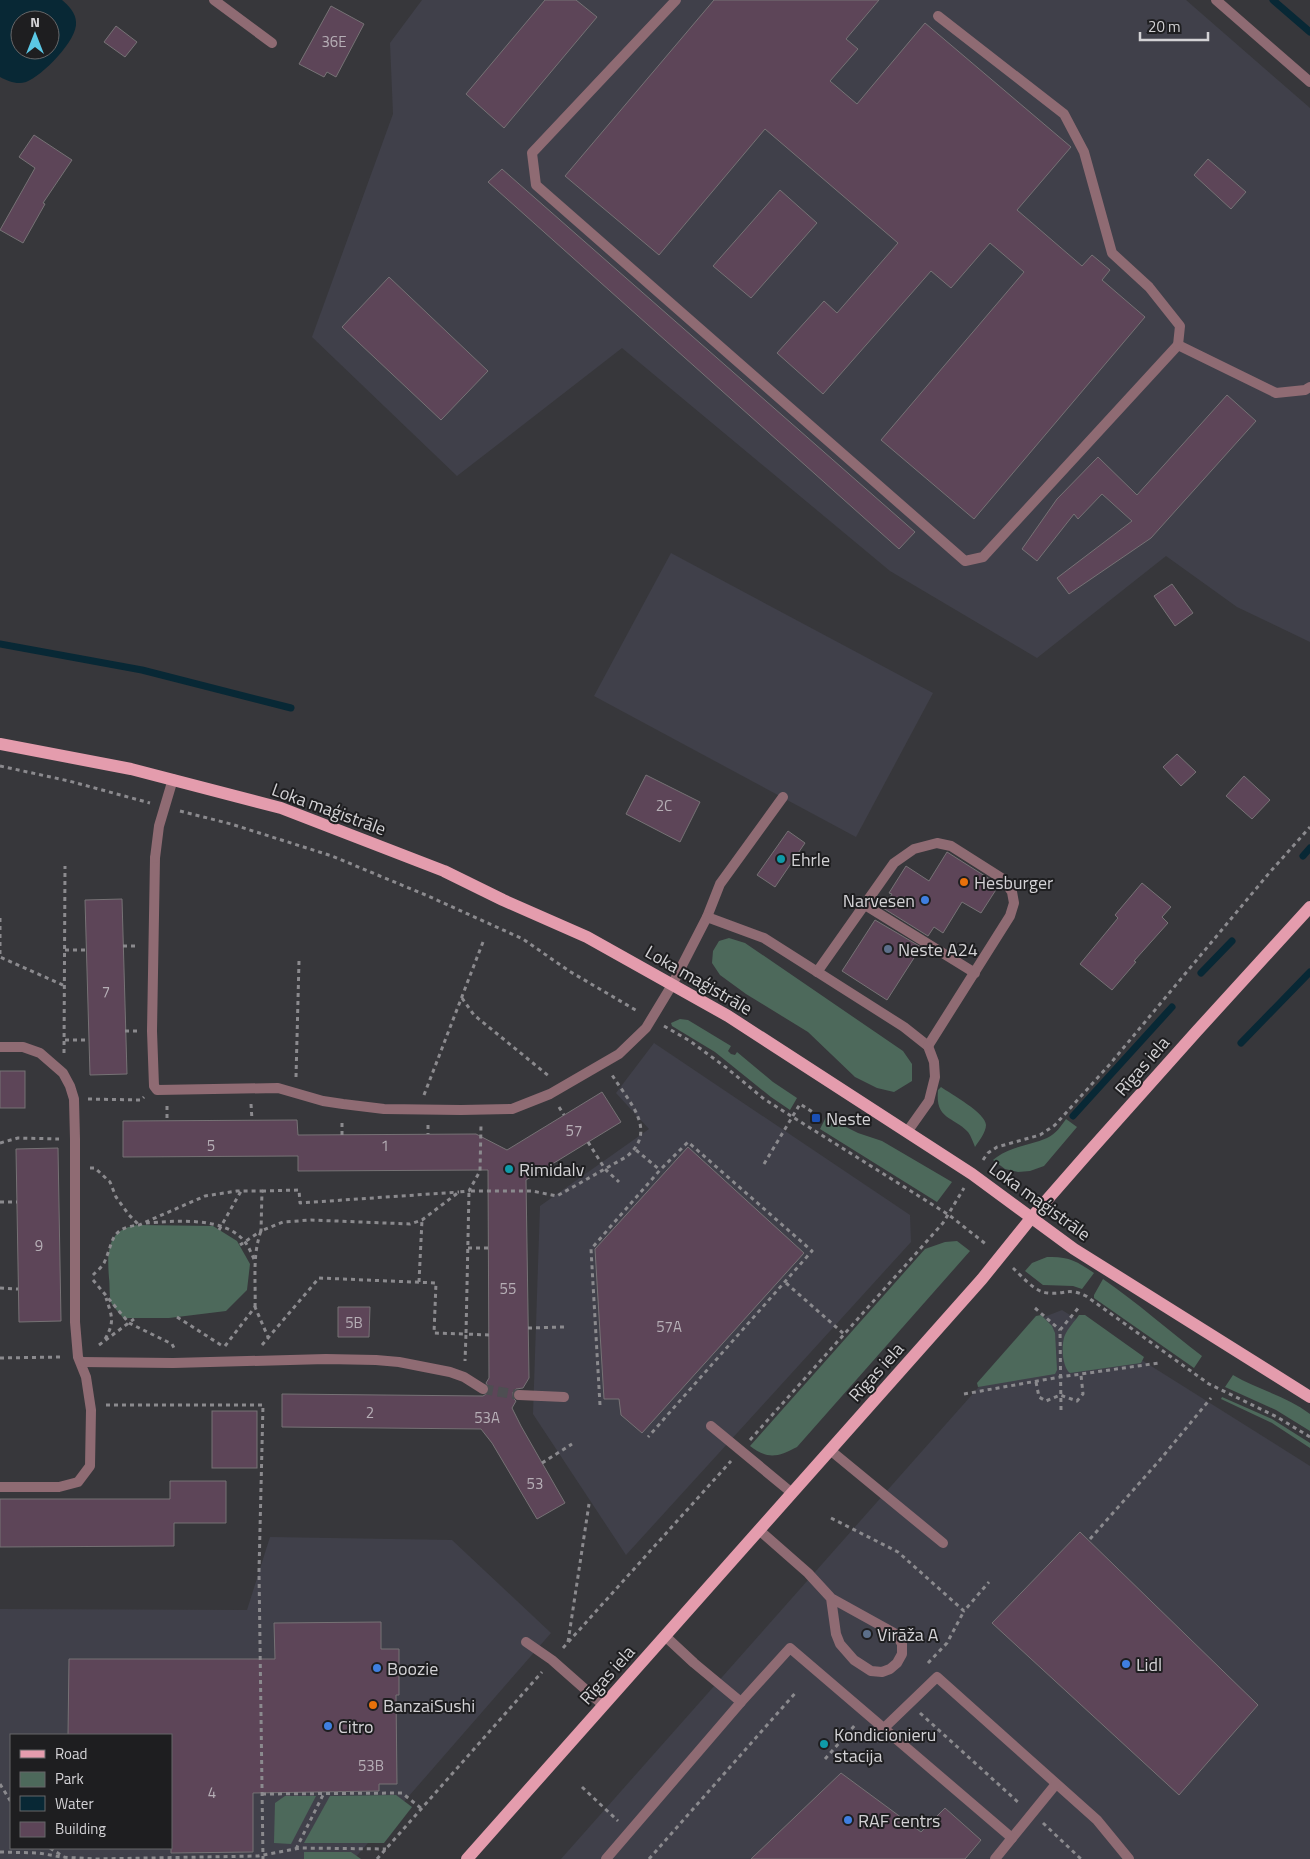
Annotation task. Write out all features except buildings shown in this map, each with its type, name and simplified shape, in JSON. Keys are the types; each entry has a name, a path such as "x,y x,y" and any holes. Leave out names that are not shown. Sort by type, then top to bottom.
{"main road":[{"name":"Loka maģistrāle","path":"0,744 78,758 173,779 281,808 444,871 503,900 587,937 728,1016 972,1174 1074,1249 1310,1397"},
{"name":"Rīgas iela","path":"466,1859 982,1279 1032,1217 1201,1026 1310,907"}],"street":[{"path":"214,0 272,43"},
{"path":"676,0 532,153 536,185 965,561 983,557 1178,345 1180,326 1149,287 1112,253 1084,152 1064,114 938,16"},
{"path":"1216,0 1310,82"},
{"path":"1178,345 1276,393 1305,390 1310,387"},
{"path":"173,779 159,826 155,858 152,1031 154,1086 157,1090 278,1088 329,1102 384,1109 512,1109 559,1088 619,1054 646,1028 652,1019 707,917 720,884 783,797"},
{"path":"817,972 894,863 914,849 937,844 951,846 1004,879 1012,892 1014,903 1010,916 928,1046"},
{"path":"864,905 975,973"},
{"path":"707,917 764,938 904,1027 928,1046 934,1062 935,1076 929,1101 907,1132"},
{"path":"0,1047 22,1047 40,1053 62,1073 70,1086 74,1099 75,1322 80,1360 86,1377 90,1404 90,1466 78,1482 59,1487 0,1487"},
{"path":"80,1360 173,1364 326,1359 376,1360 399,1362 464,1377 483,1389"},
{"path":"519,1396 564,1397"},
{"path":"710,1426 792,1493"},
{"path":"830,1450 943,1543"},
{"path":"760,1530 808,1573 831,1598 896,1634 902,1644 902,1654 897,1663 890,1669 882,1672 871,1671 854,1660 840,1644 834,1624 831,1598"},
{"path":"665,1636 741,1702"},
{"path":"526,1642 552,1660 603,1705"},
{"path":"606,1859 790,1648 1012,1838"},
{"path":"883,1729 937,1677 1097,1820 1129,1859"},
{"path":"995,1859 1056,1784"}],"path":[{"path":"0,766 69,781 231,824 332,856 428,896 523,939 569,971 690,1041 764,1099 949,1215"},
{"path":"377,1859 949,1215 972,1174 988,1153 997,1147 1040,1135 1055,1125 1110,1064 1270,872 1310,827"},
{"path":"62,1073 65,1040 65,866"},
{"path":"0,918 0,957 65,986"},
{"path":"418,1109 483,942"},
{"path":"65,950 86,950"},
{"path":"296,1093 300,961"},
{"path":"462,998 474,1015 546,1072 559,1088"},
{"path":"65,1040 89,1040"},
{"path":"141,1224 205,1196 241,1191 300,1190 300,1203 469,1191 532,1191 557,1196 636,1150 641,1138 641,1123 604,1062"},
{"path":"74,1099 142,1100 154,1086"},
{"path":"764,1164 800,1104 822,1118"},
{"path":"464,1377 469,1191 480,1171 480,1110"},
{"path":"0,1143 18,1138 75,1139"},
{"path":"588,1142 605,1169 619,1182"},
{"path":"600,1405 591,1249 660,1170 688,1142 812,1251 786,1283 648,1437"},
{"path":"636,1150 660,1170"},
{"path":"75,1167 95,1168 110,1182 116,1197 129,1215 141,1224"},
{"path":"92,1168 92,1175"},
{"path":"220,1228 241,1191"},
{"path":"262,1191 261,1231 256,1245 255,1259 255,1307 268,1337"},
{"path":"240,1245 261,1231 284,1222 311,1220 410,1224 422,1220 459,1192"},
{"path":"0,1202 17,1202"},
{"path":"420,1282 422,1220"},
{"path":"93,1278 103,1265 111,1240 118,1232 128,1226 141,1224 177,1221 234,1232 245,1242 255,1259"},
{"path":"468,1248 488,1248"},
{"path":"93,1266 93,1290"},
{"path":"93,1278 129,1323 172,1344 176,1350 167,1350"},
{"path":"258,1349 319,1278 436,1283 434,1333 489,1335"},
{"path":"786,1283 844,1334"},
{"path":"0,1288 18,1289"},
{"path":"104,1342 113,1319 105,1295"},
{"path":"1086,1296 1209,1384 1277,1416 1310,1437"},
{"path":"1061,1410 1060,1330 1080,1306"},
{"path":"225,1347 255,1307"},
{"path":"1035,1308 1060,1330"},
{"path":"177,1317 229,1350 220,1350"},
{"path":"0,1358 80,1360 134,1319"},
{"path":"528,1328 564,1327"},
{"path":"93,1338 98,1346 106,1349"},
{"path":"964,1394 1060,1377 1159,1364"},
{"path":"1036,1382 1039,1397 1046,1402 1060,1396 1077,1401 1083,1394 1080,1375"},
{"path":"1090,1538 1159,1461 1211,1398"},
{"path":"90,1404 263,1405 260,1570 263,1857"},
{"path":"542,1463 572,1444"},
{"path":"568,1642 589,1504"},
{"path":"831,1518 898,1552 964,1611"},
{"path":"924,1667 947,1643 964,1611 989,1582"},
{"path":"650,1859 797,1691"},
{"path":"909,1704 1081,1859"},
{"path":"825,1759 865,1713"},
{"path":"0,1784 10,1800"},
{"path":"582,1787 630,1832"},
{"path":"296,1849 324,1793"},
{"path":"262,1794 402,1793 422,1809"},
{"path":"51,1849 64,1858"},
{"path":"0,1852 39,1852 64,1858 95,1859 263,1857 296,1849 386,1849"}],"shaded area":[{"path":"422,0 1186,0 1310,108 1310,642 1237,607 1166,556 1037,658 890,571 622,348 457,476 312,337 393,114 390,43"},
{"path":"671,553 933,693 856,837 594,696"},
{"path":"654,1043 910,1215 911,1242 626,1555 533,1414 540,1206 649,1129 616,1093"},
{"path":"1062,1310 1310,1466 1310,1859 561,1859 1039,1319"},
{"path":"270,1537 452,1540 551,1633 354,1859 0,1859 0,1609 247,1610"}],"green space":[{"path":"729,938 745,943 903,1051 912,1064 912,1081 894,1092 877,1088 855,1077 808,1032 746,994 720,975 712,963 713,951 719,941"},
{"path":"680,1019 688,1020 731,1046 728,1051 731,1054 735,1055 737,1052 773,1082 797,1098 790,1110 715,1052 672,1026 671,1023"},
{"path":"941,1087 960,1099 984,1120 986,1125 985,1131 975,1147 968,1132 946,1116 939,1107 938,1090"},
{"path":"826,1117 858,1133 882,1141 952,1182 937,1202 820,1129"},
{"path":"1066,1119 1077,1127 1044,1166 1030,1171 1018,1172 1005,1169 993,1160 1012,1149 1050,1136 1058,1130"},
{"path":"139,1225 213,1226 237,1241 250,1264 247,1290 226,1311 169,1318 123,1318 110,1299 109,1251 115,1236 128,1227"},
{"path":"957,1241 970,1251 797,1447 779,1455 768,1455 750,1446 925,1249 945,1242"},
{"path":"1047,1257 1061,1257 1072,1260 1094,1273 1082,1289 1073,1286 1043,1285 1025,1271 1032,1263"},
{"path":"1103,1279 1202,1356 1194,1368 1094,1298"},
{"path":"1041,1315 1052,1326 1055,1333 1057,1370 1055,1374 978,1387 977,1383 1036,1316"},
{"path":"1079,1315 1085,1315 1144,1357 1141,1363 1070,1373 1065,1366 1063,1344 1066,1332"},
{"path":"1233,1375 1292,1402 1310,1414 1310,1431 1276,1410 1225,1387"},
{"path":"1222,1397 1272,1419 1310,1443 1310,1448 1272,1423 1221,1399"},
{"path":"396,1795 412,1807 384,1843 304,1843 330,1796"},
{"path":"285,1796 316,1796 291,1844 274,1843 275,1803"},
{"path":"304,1852 351,1852 361,1859 304,1859"}],"water":[{"path":"0,0 62,0 73,12 76,22 71,38 60,53 60,10 10,10 10,60 54,60 41,73 26,82 16,83 0,77"}],"waterway":[{"path":"1273,0 1310,32"},
{"path":"0,644 142,670 291,708"},
{"path":"1303,856 1310,848"},
{"path":"1201,973 1232,941"},
{"path":"1241,1043 1310,972"},
{"path":"1073,1116 1172,1007"}],"tunnel":[{"path":"483,1389 519,1395"}],"place":[{"name":"Ehrle","path":"781,859"},
{"name":"Hesburger","path":"964,882"},
{"name":"Narvesen","path":"925,900"},
{"name":"Neste A24","path":"888,949"},
{"name":"Neste","path":"816,1118"},
{"name":"Rimidalv","path":"509,1169"},
{"name":"Virāža A","path":"867,1634"},
{"name":"Lidl","path":"1126,1664"},
{"name":"Boozie","path":"377,1668"},
{"name":"BanzaiSushi","path":"373,1705"},
{"name":"Citro","path":"328,1726"},
{"name":"Kondicionieru stacija","path":"824,1744"},
{"name":"RAF centrs","path":"848,1820"}]}
